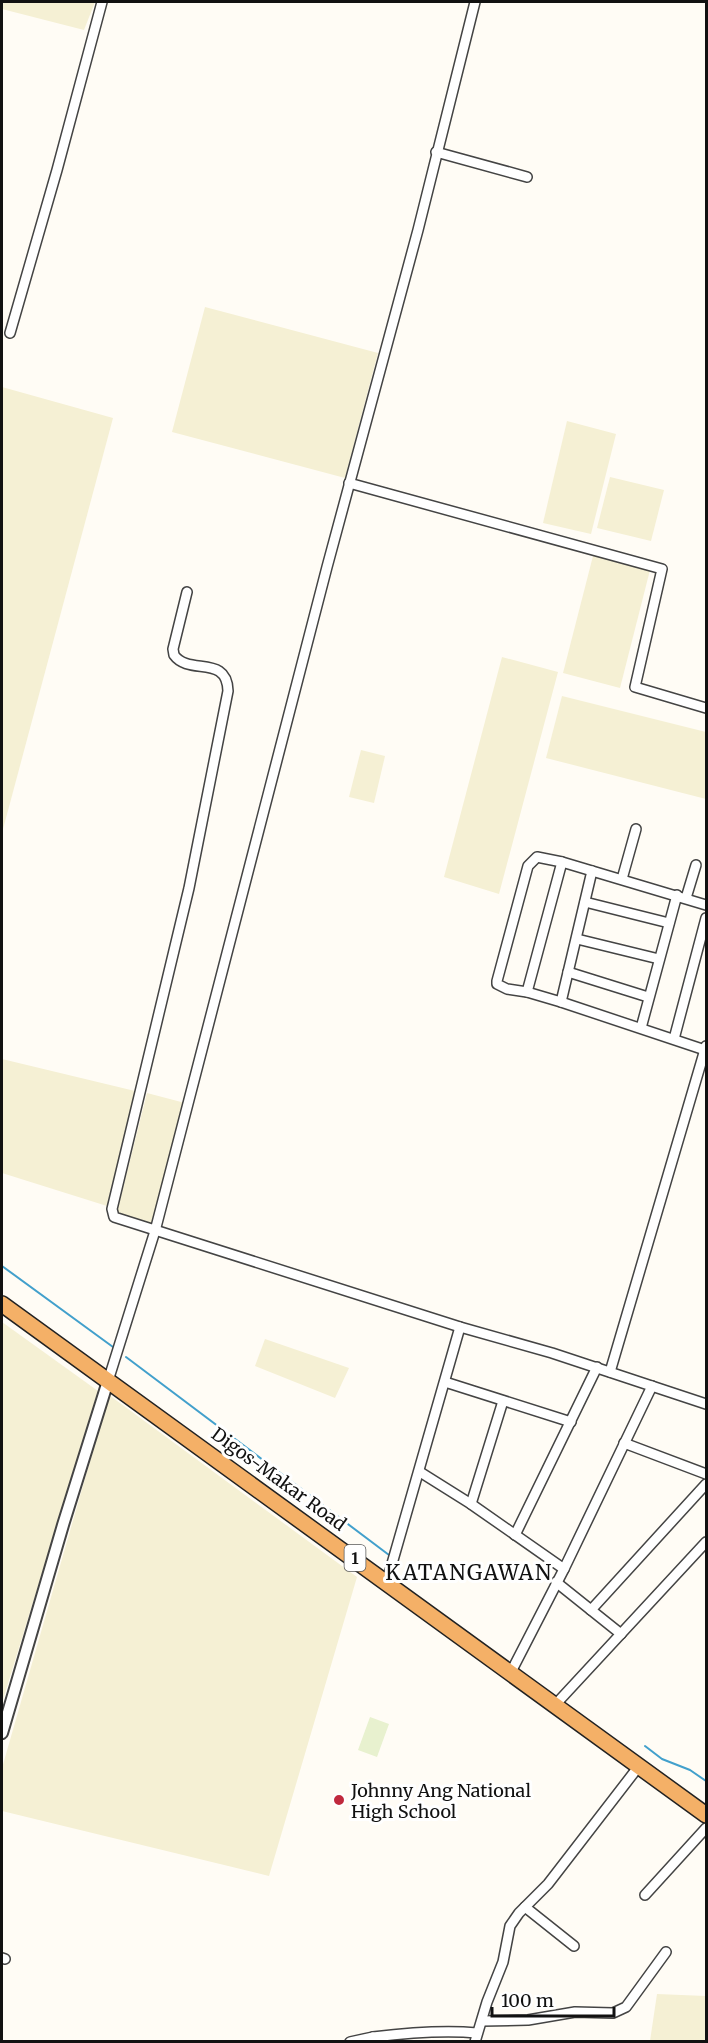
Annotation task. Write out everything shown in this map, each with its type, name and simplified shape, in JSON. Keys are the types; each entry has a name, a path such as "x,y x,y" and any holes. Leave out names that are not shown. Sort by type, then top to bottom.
{"highway":[{"name":"Digos-Makar Road","path":"2,1304 387,1581 706,1815"}],"street":[{"path":"10,333 102,2"},
{"path":"2,1733 63,1525 155,1231 349,483 418,230 475,2"},
{"path":"436,152 527,177"},
{"path":"349,483 662,569 635,687 706,708"},
{"path":"187,592 173,650 174,655 181,661 217,670 224,674 228,681 228,692 189,888 112,1209 114,1217 460,1327 597,1367 706,1404"},
{"path":"622,879 636,829"},
{"path":"610,1372 706,1047 674,1039 561,1002 500,986 497,984 497,979 528,866 537,857 622,879 706,905"},
{"path":"527,992 562,862"},
{"path":"641,1028 669,923 696,865"},
{"path":"561,1002 592,871"},
{"path":"585,902 669,923"},
{"path":"674,1039 706,918"},
{"path":"576,939 659,959"},
{"path":"568,972 648,998"},
{"path":"387,1581 460,1327"},
{"path":"515,1534 572,1422 597,1367"},
{"path":"445,1382 572,1422"},
{"path":"511,1672 564,1569 652,1386"},
{"path":"471,1504 503,1401"},
{"path":"624,1443 706,1474"},
{"path":"420,1472 471,1504 564,1569"},
{"path":"591,1610 706,1484"},
{"path":"555,1705 706,1542"},
{"path":"556,1582 621,1634"},
{"path":"350,2042 401,2034 432,2038 455,2032 476,2037 503,1962 510,1926 548,1884 639,1766"},
{"path":"645,1895 706,1828"},
{"path":"525,1907 573,1946"},
{"path":"482,2021 522,2020 575,2012 618,2012 626,2007 666,1952"}],"shaded area":[{"path":"2,2 95,2 84,30 2,9"},
{"path":"205,307 378,353 345,478 172,432"},
{"path":"2,387 113,418 2,833"},
{"path":"567,421 616,434 591,534 543,523"},
{"path":"610,477 664,490 651,541 597,528"},
{"path":"593,556 650,570 620,688 563,673"},
{"path":"502,657 558,672 499,894 444,877"},
{"path":"562,696 706,732 706,799 546,758"},
{"path":"361,750 385,756 374,803 349,797"},
{"path":"2,1059 135,1091 107,1206 2,1173"},
{"path":"147,1093 185,1103 152,1225 117,1212"},
{"path":"2,1322 98,1391 2,1703"},
{"path":"265,1339 349,1368 335,1398 255,1366"},
{"path":"109,1395 357,1577 269,1876 2,1811 2,1768"},
{"path":"657,1994 706,1996 706,2041 650,2041"}],"green space":[{"path":"370,1717 389,1724 377,1757 358,1750"}],"waterway":[{"path":"2,1266 113,1347"},
{"path":"126,1357 389,1555"},
{"path":"645,1746 662,1759 690,1770 706,1781"}],"place":[{"name":"Johnny Ang National High School","path":"339,1800"}],"district":[{"name":"KATANGAWAN","path":"469,1572"}]}
